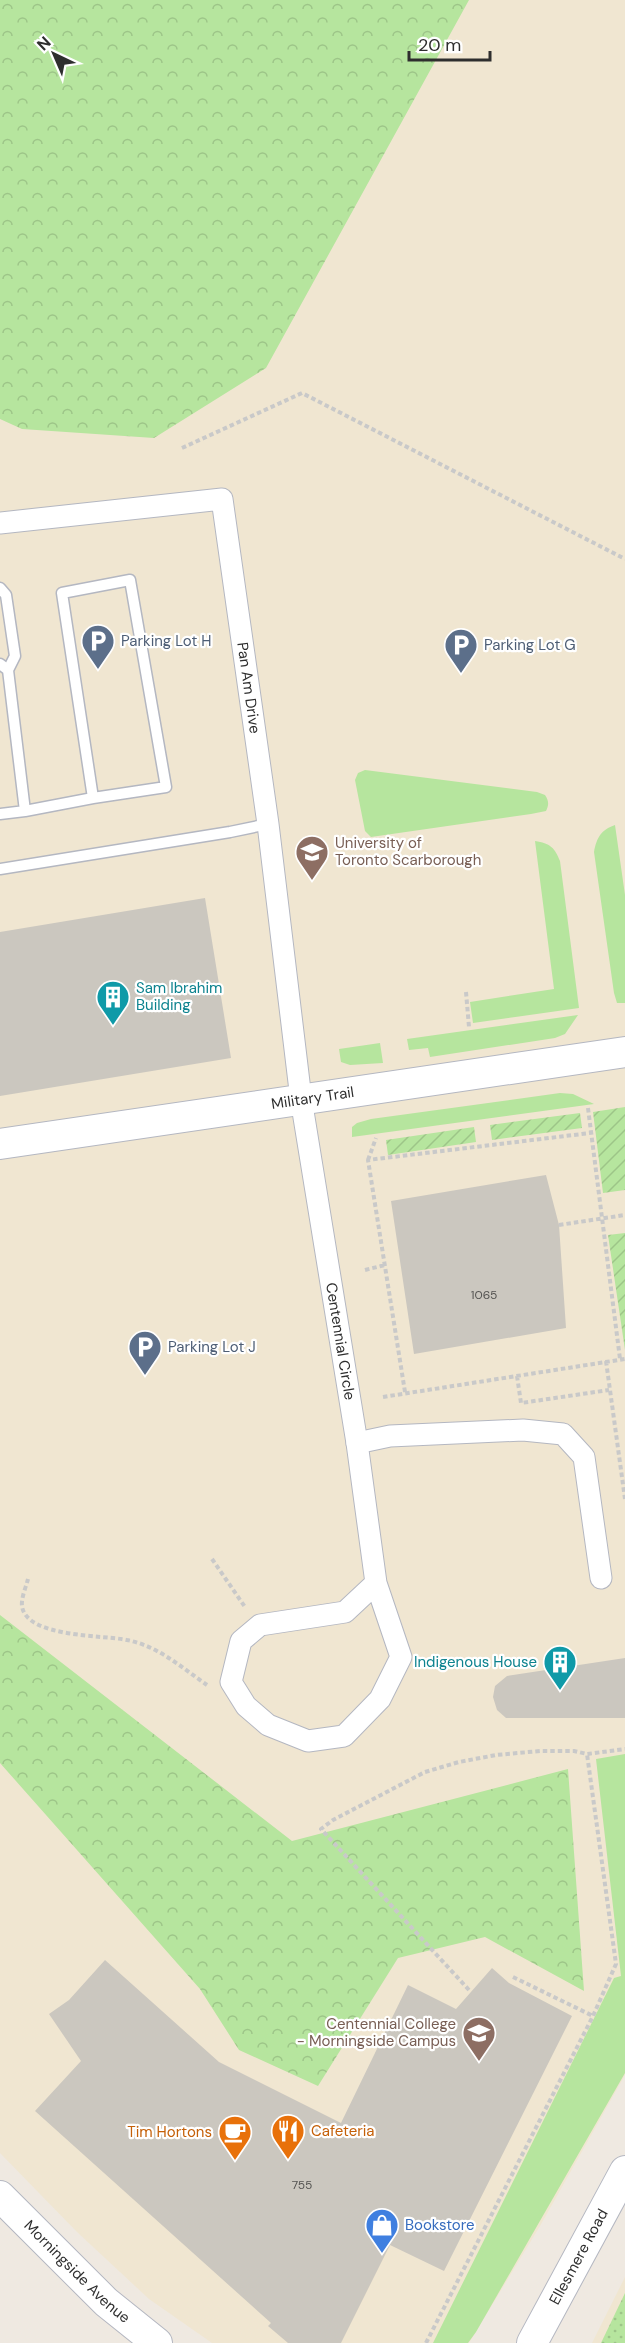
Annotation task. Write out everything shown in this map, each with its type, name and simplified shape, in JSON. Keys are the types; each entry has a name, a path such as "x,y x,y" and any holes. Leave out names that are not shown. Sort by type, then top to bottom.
{"street":[{"name":"Pan Am Drive","path":"0,523 222,499 268,824 302,1099"},
{"name":"Military Trail","path":"0,1144 625,1052"},
{"name":"Centennial Circle","path":"302,1099 357,1443 376,1583 401,1657 380,1699 344,1736 308,1741 268,1725 246,1706 231,1683 241,1641 260,1625 345,1612 376,1583"},
{"path":"357,1443 390,1436 523,1430 563,1434 584,1457 601,1578"},
{"name":"Ellesmere Road","path":"532,2343 625,2171"},
{"name":"Morningside Avenue","path":"0,2196 106,2302 157,2343"}],"lane":[{"path":"0,814 166,787 130,580 62,593 93,798"},
{"path":"0,588 6,595 15,656 4,667 25,811"},
{"path":"0,869 268,824"}],"path":[{"path":"182,448 302,393 625,559"},
{"path":"466,992 469,1027"},
{"path":"383,1397 622,1359 588,1108"},
{"path":"368,1160 590,1133"},
{"path":"376,1138 368,1160 405,1392"},
{"path":"559,1225 625,1215"},
{"path":"365,1270 386,1265"},
{"path":"606,1362 625,1500"},
{"path":"517,1376 521,1403 610,1390"},
{"path":"212,1559 244,1607"},
{"path":"28,1579 22,1606 28,1619 49,1629 87,1637 126,1640 161,1652 207,1686"},
{"path":"469,1990 321,1829 333,1820 425,1772 496,1755 540,1751 574,1751 587,1754 625,1749"},
{"path":"426,2343 593,2016 616,1964 587,1754"},
{"path":"513,1977 593,2016"}],"shaded area":[{"name":"University of Toronto Scarborough","path":"0,0 625,0 625,2075 540,2226 469,2343 212,2343 149,2299 77,2232 0,2153"},
{"path":"625,2277 625,2343 592,2343"}],"green space":[{"path":"0,0 469,0 266,368 154,438 22,429 0,419"},
{"path":"365,770 537,792 545,795 548,805 546,811 531,814 371,837 365,831 355,780 358,773"},
{"path":"615,825 625,895 625,1003 617,1003 614,993 594,852 600,835"},
{"path":"535,841 551,847 560,861 579,1008 473,1023 470,1002 554,989"},
{"path":"578,1015 565,1034 555,1038 430,1057 428,1048 409,1050 407,1039"},
{"path":"380,1043 383,1063 350,1065 341,1062 339,1049"},
{"path":"560,1093 573,1094 594,1104 352,1137 352,1127 371,1119"},
{"path":"625,1107 625,1190 603,1193 593,1112"},
{"path":"580,1113 582,1128 492,1140 490,1125"},
{"path":"474,1127 476,1142 388,1155 386,1140"},
{"path":"625,1233 625,1350 608,1235"},
{"path":"0,1615 292,1841 568,1769 584,1991 485,1937 398,1958 318,2086 239,2050 200,1989 0,1763"},
{"path":"625,1754 625,2073 476,2332 468,2343 433,2343 614,1978 621,1976 596,1759"},
{"path":"625,2293 625,2343 601,2343"}],"building":[{"name":"Sam Ibrahim Building","path":"205,898 231,1058 0,1096 0,932"},
{"path":"546,1175 559,1225 566,1328 414,1354 391,1201"},
{"name":"Indigenous House","path":"625,1658 625,1718 506,1718 497,1710 493,1697 495,1686 507,1676"},
{"path":"105,1960 219,2062 341,2123 408,1985 456,2009 492,1968 509,1983 572,2016 444,2271 390,2245 341,2343 288,2343 268,2326 271,2323 35,2111 81,2061 49,2014 69,2000"}],"place":[{"name":"Parking Lot H","path":"98,670"},
{"name":"Parking Lot G","path":"461,674"},
{"name":"University of Toronto Scarborough","path":"312,881"},
{"name":"Sam Ibrahim Building","path":"113,1026"},
{"name":"Parking Lot J","path":"145,1376"},
{"name":"Indigenous House","path":"560,1691"},
{"name":"Centennial College - Morningside Campus","path":"479,2062"},
{"name":"Cafeteria","path":"288,2160"},
{"name":"Tim Hortons","path":"235,2161"},
{"name":"Bookstore","path":"382,2254"}]}
